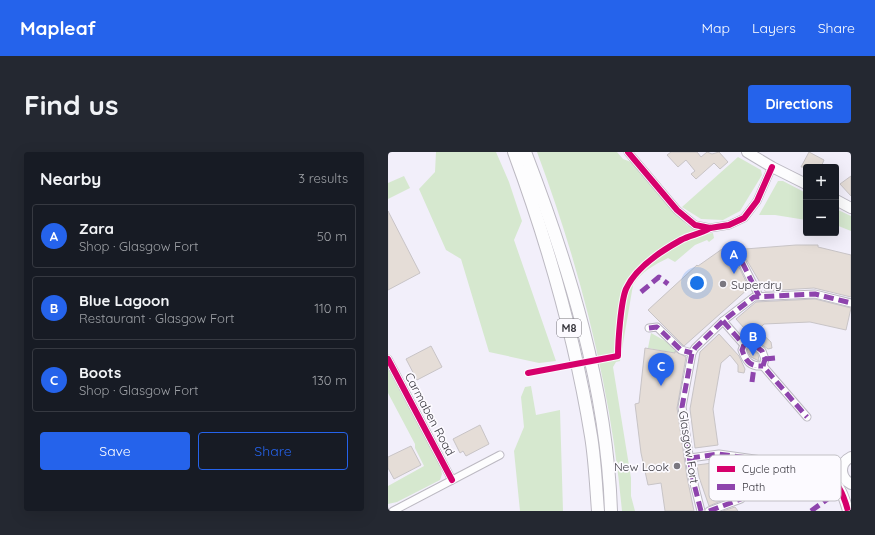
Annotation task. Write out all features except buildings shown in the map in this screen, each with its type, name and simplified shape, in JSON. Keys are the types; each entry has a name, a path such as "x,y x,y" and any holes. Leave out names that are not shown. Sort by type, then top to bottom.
{"highway":[{"name":"M8","path":"514,152 538,217 570,329 591,436 598,511"},
{"name":"M8","path":"525,152 549,214 584,328 605,435 611,511"},
{"path":"610,488 616,511"}],"street":[{"path":"628,152 677,210 695,225 710,228 720,227 739,221 753,209 772,167"},
{"path":"748,152 772,167 803,182"},
{"path":"839,202 851,208"},
{"path":"740,248 740,258 759,296"},
{"path":"650,328 657,327 680,350 692,353 695,348 723,321 754,297 814,294 851,303"},
{"path":"723,321 744,345"},
{"path":"750,342 762,351 765,359 763,366 754,367 748,362 742,350 744,345 750,342"},
{"name":"Glasgow Fort","path":"692,353 682,407 690,458 701,511"},
{"name":"Carmaben Road","path":"388,359 452,480"},
{"path":"763,366 807,417"},
{"path":"393,511 500,455"},
{"path":"690,458 709,455"},
{"path":"712,455 726,455"},
{"path":"849,511 847,481 842,473 842,465 851,457"},
{"path":"841,491 849,511"},
{"path":"709,511 736,501"}],"green space":[{"path":"436,152 496,152 509,182 522,221 514,240 556,361 539,363 489,352 461,259 446,250 419,189 435,172"},
{"path":"537,152 617,152 623,159 634,163 687,225 705,234 713,233 714,238 709,242 707,240 695,245 675,262 668,258 658,263 648,269 636,280 633,285 620,361 616,362 613,367 631,478 631,496 635,511 622,511 610,419 592,328 567,239"},
{"path":"738,157 761,170 762,175 740,211 723,220 701,219 682,207"},
{"path":"404,176 410,188 388,199 388,183"},
{"path":"778,181 783,181 803,191 803,220 775,215 759,215"},
{"path":"839,210 851,216 851,231 839,226"},
{"path":"651,333 676,347 675,353 648,348"},
{"path":"388,369 440,465 442,474 440,480 397,502 388,504 388,486 424,466 415,448 415,444 388,393"},
{"path":"531,386 536,415 560,410 563,511 520,511 514,451 524,427 521,397 525,387"}],"marked path":[{"path":"740,248 740,258 759,296"},
{"path":"641,292 659,277 668,284"},
{"path":"701,511 692,476 682,407 692,353 695,348 723,321 754,297 815,294 851,303"},
{"path":"723,321 744,345 750,342 762,351 765,359 763,366 807,417"},
{"path":"649,328 657,327 681,350 692,353"},
{"path":"744,345 742,350 747,360 752,364 763,366"},
{"path":"765,359 776,358"},
{"path":"752,382 754,367"},
{"path":"690,458 709,455"},
{"path":"712,455 726,455"},
{"path":"709,511 736,501"},
{"path":"811,511 825,501"}],"cycle path":[{"path":"628,152 677,210 695,225 710,228 729,225 744,218 757,201 772,167"},
{"path":"528,373 618,356 619,331 624,295 630,281 650,260 665,249 684,238 703,232 710,228"},
{"path":"388,359 452,480"},
{"path":"841,491 848,511"}],"place":[{"name":"Zara","path":"734,274"},
{"name":"Superdry","path":"723,284"},
{"name":"Blue Lagoon","path":"753,356"},
{"name":"Boots","path":"661,386"},
{"name":"New Look","path":"677,466"}]}
